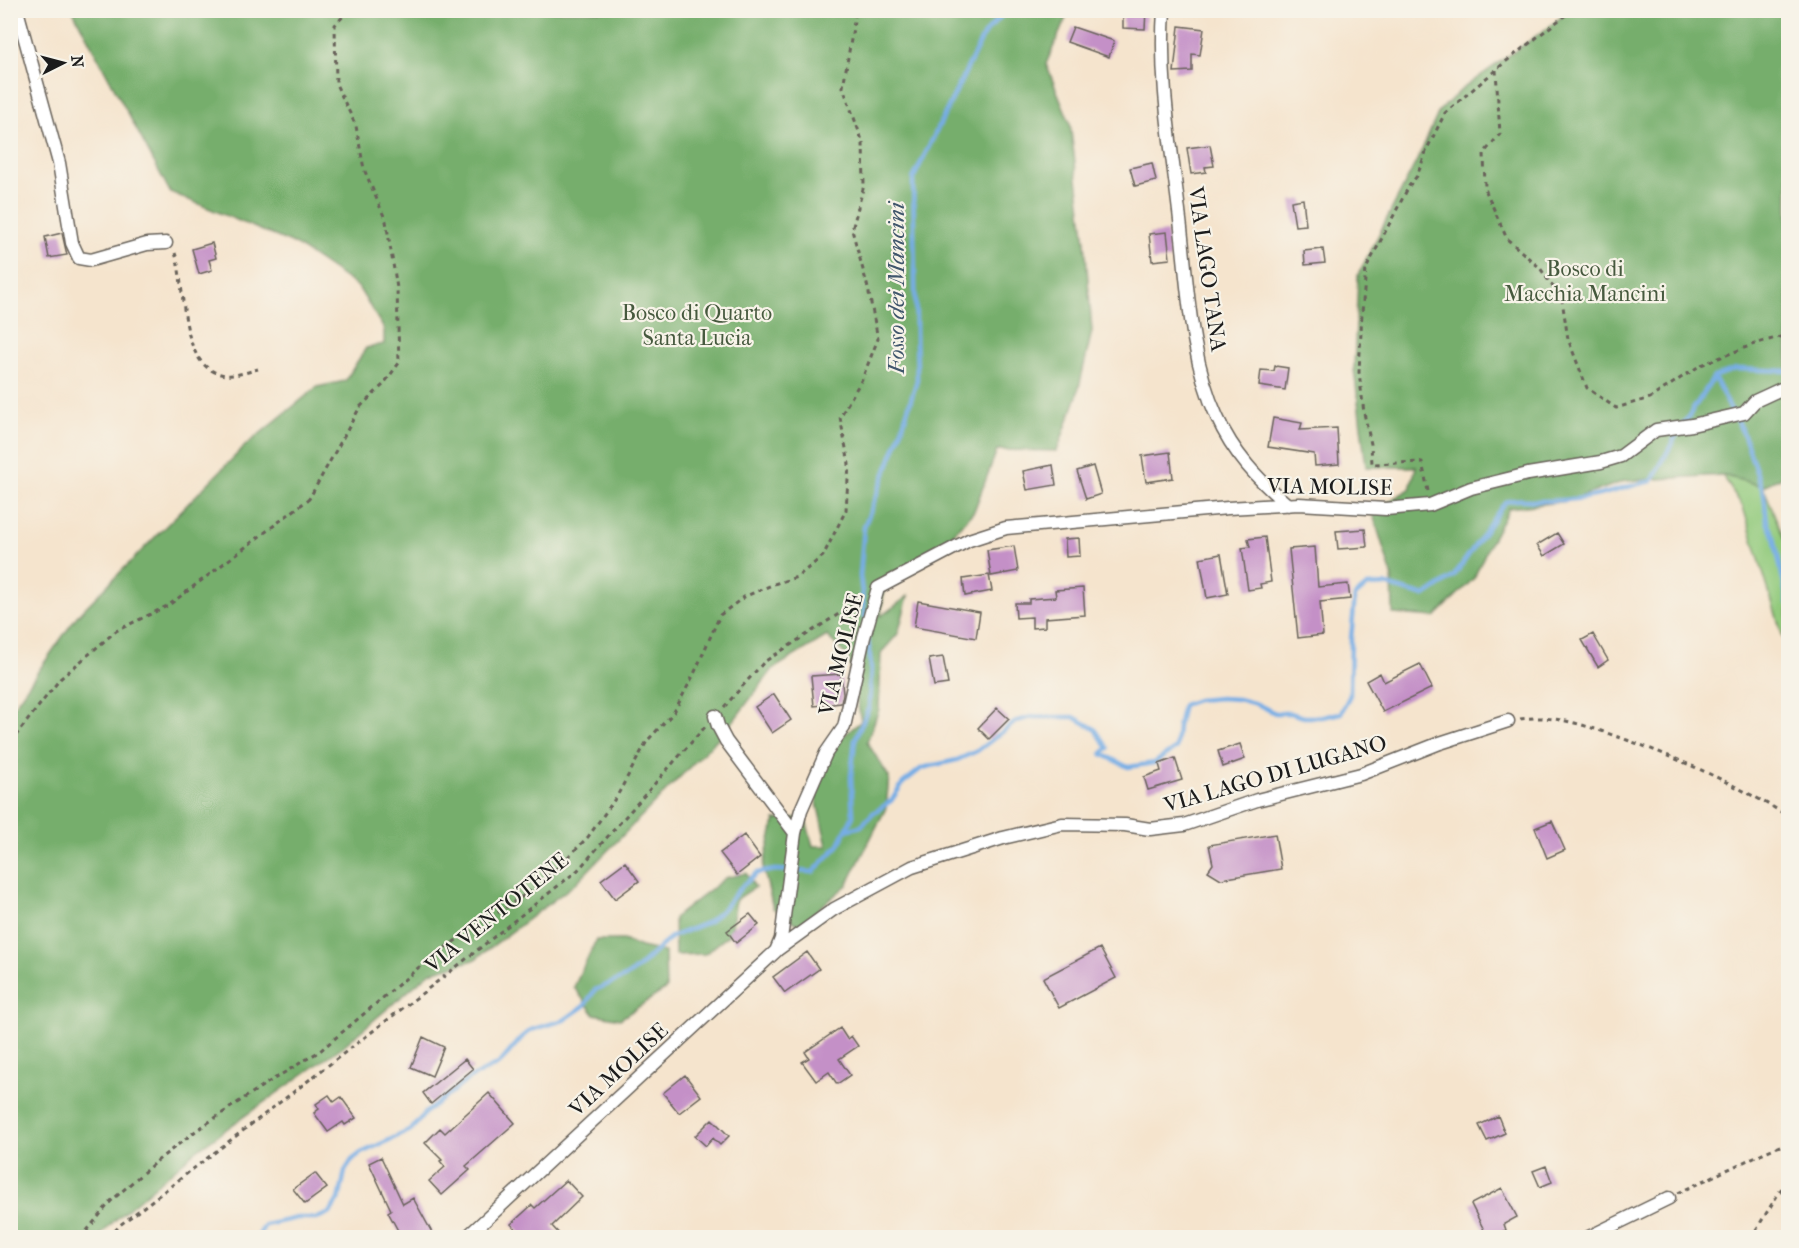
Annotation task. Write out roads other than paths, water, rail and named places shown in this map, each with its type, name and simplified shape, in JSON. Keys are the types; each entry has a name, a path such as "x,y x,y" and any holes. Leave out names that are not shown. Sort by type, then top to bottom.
{"street":[{"path":"17,10 59,163 76,254 79,258 92,260 135,246 166,243"},
{"name":"VIA LAGO TANA","path":"1164,10 1162,67 1164,103 1191,313 1201,372 1217,418 1235,449 1260,480 1288,505"},
{"name":"VIA MOLISE","path":"466,1238 776,951 781,939 795,833 808,791 826,753 844,727 871,608 878,588 969,540 994,531 1020,526 1288,505 1386,509 1430,505 1483,485 1621,456 1656,429 1692,425 1744,412 1755,401 1781,389 1788,392"},
{"path":"715,716 726,741 795,833"},
{"name":"VIA LAGO DI LUGANO","path":"776,951 834,909 912,867 1003,838 1062,824 1125,825 1150,829 1184,825 1257,800 1361,774 1449,740 1508,721"},
{"path":"1587,1238 1669,1198"}],"waterway":[{"name":"Fosso dei Mancini","path":"865,617 860,576 864,527 899,438 917,380 913,179 984,34 1007,10"},
{"path":"846,830 861,826 873,813 891,801 903,783 922,768 957,760 977,751 1017,721 1031,717 1074,717 1095,729 1108,748 1102,754 1128,767 1154,763 1176,748 1183,705 1197,700 1238,699 1257,704 1275,713 1290,713 1304,717 1322,717 1341,713 1350,695 1351,639 1355,596 1367,586 1386,585 1425,596 1454,576 1505,502 1584,498 1652,481 1677,434 1714,377 1735,369 1788,371"},
{"path":"1714,377 1744,435 1764,495 1767,522 1774,537 1788,604"},
{"name":"Fosso dei Mancini","path":"257,1238 265,1225 297,1218 317,1218 330,1213 340,1196 345,1171 352,1160 361,1153 411,1130 425,1113 470,1078 500,1063 531,1030 564,1020 584,1006 595,990 625,977 638,968 671,937 708,922 757,873 775,870 813,872 838,846 853,816 851,777 855,740 869,707 871,665 868,640"}],"park label":[{"name":"Bosco di Macchia Mancini","path":"1585,280"},
{"name":"Bosco di Quarto Santa Lucia","path":"697,324"}]}
